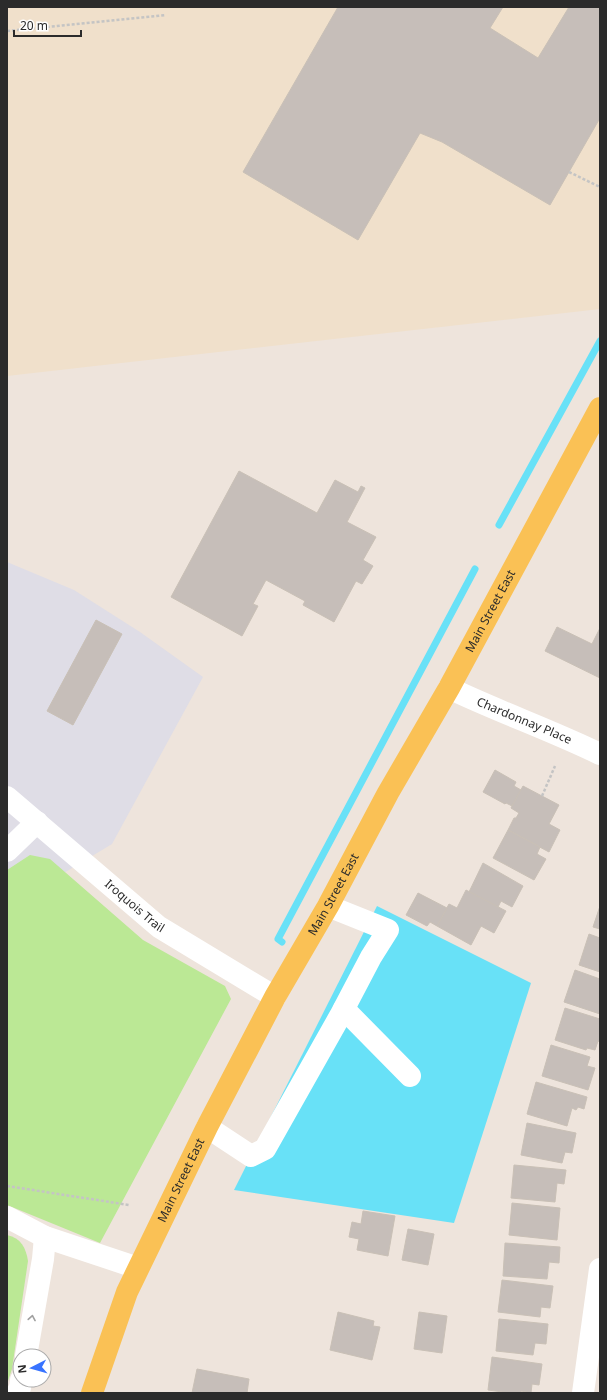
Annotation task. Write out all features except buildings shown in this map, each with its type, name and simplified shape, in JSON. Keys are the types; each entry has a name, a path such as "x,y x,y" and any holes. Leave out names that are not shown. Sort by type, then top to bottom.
{"main road":[{"name":"Main Street East","path":"92,1393 127,1292 207,1127 275,997 328,906 388,793 449,688 600,408"}],"street":[{"name":"Chardonnay Place","path":"449,688 600,754"},
{"name":"Iroquois Trail","path":"7,797 159,927 275,997"},
{"path":"7,852 37,822"},
{"path":"207,1127 251,1156 265,1150 344,1009 371,957 388,930 328,906"},
{"path":"344,1009 410,1076"},
{"path":"7,1217 45,1237 138,1268"},
{"path":"27,1348 43,1259 45,1237"},
{"path":"583,1393 600,1269"}],"path":[{"path":"7,31 166,15"},
{"path":"569,172 600,187"},
{"path":"542,796 555,766"},
{"path":"7,1186 129,1205"}],"shaded area":[{"path":"7,7 600,7 600,309 7,376"},
{"path":"7,562 74,590 140,632 203,677 112,844 19,900 7,923"}],"green space":[{"path":"30,855 50,859 143,940 225,986 231,999 100,1243 7,1205 7,870"},
{"path":"7,1235 16,1238 22,1244 28,1261 15,1348 12,1348 12,1369 7,1384"}],"water":[{"path":"377,906 531,983 454,1223 234,1190"}],"waterway":[{"path":"499,525 600,341"},
{"path":"282,942 278,939 475,569"}]}
